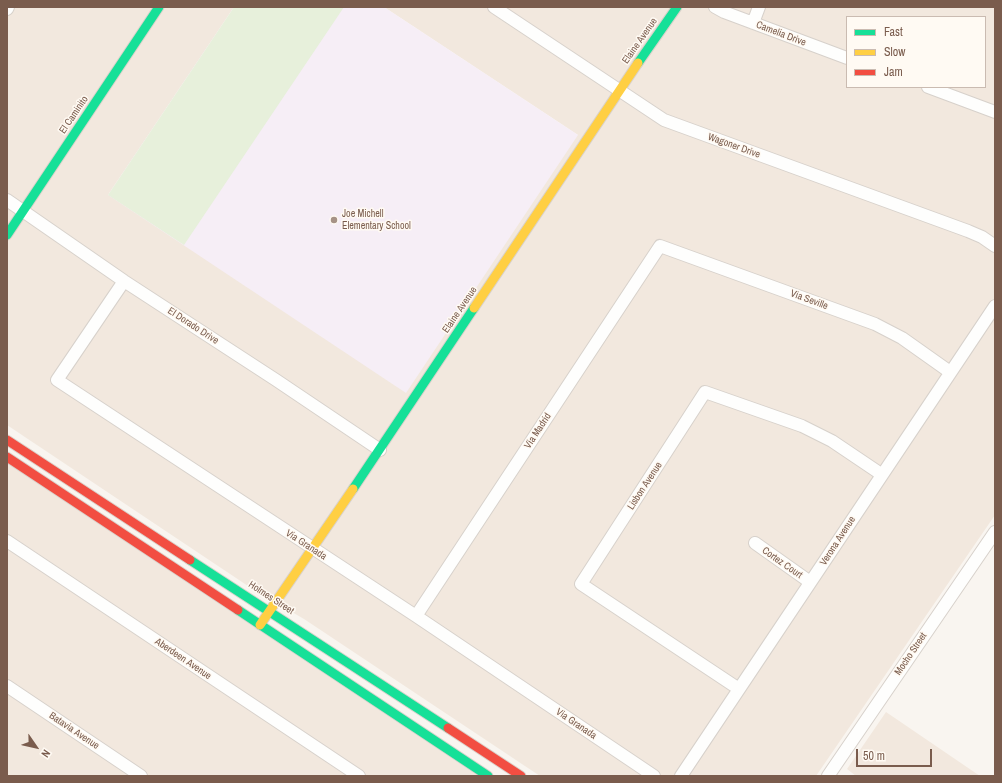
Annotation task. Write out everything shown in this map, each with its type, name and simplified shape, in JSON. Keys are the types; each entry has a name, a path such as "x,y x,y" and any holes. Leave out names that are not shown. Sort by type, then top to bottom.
{"main road":[{"name":"El Caminito","path":"7,235 159,7"},
{"name":"Elaine Avenue","path":"260,625 380,450 618,91 677,7"},
{"name":"Holmes Street","path":"7,440 270,610 521,776"},
{"path":"7,457 488,776"}],"street":[{"name":"Wagoner Drive","path":"494,7 618,91 664,120 968,231 982,237 995,246"},
{"name":"Camelia Drive","path":"715,7 724,12 846,58"},
{"path":"753,23 759,7"},
{"path":"931,88 995,112"},
{"name":"El Dorado Drive","path":"7,200 24,210 124,281 380,450"},
{"name":"Via Seville","path":"660,246 875,324 902,338 950,372"},
{"name":"Via Madrid","path":"416,616 660,246"},
{"name":"Via Granada","path":"124,281 57,380 416,616 654,776"},
{"name":"Verona Avenue","path":"681,776 881,474 995,306"},
{"name":"Lisbon Avenue","path":"739,690 581,584 705,392 802,426 832,441 881,474"},
{"name":"Mocho Street","path":"828,776 995,532"},
{"name":"Aberdeen Avenue","path":"7,541 359,776"},
{"name":"Cortez Court","path":"755,543 810,582"},
{"name":"Batavia Avenue","path":"7,686 141,776"}],"shaded area":[{"path":"7,7 234,7 108,195 578,135 384,7 995,7 995,515 816,776 540,776 304,619 254,590 7,425"},
{"name":"Joe Michell Elementary School","path":"234,7 384,7 578,135 406,393 108,195"},
{"path":"7,463 478,776 7,776"},
{"path":"886,712 980,776 856,776 847,769"}],"green space":[{"path":"234,7 344,7 184,245 108,195"}],"traffic: fast":[{"path":"7,235 159,7"},
{"path":"638,63 677,7"},
{"path":"353,489 474,308"},
{"path":"190,560 448,728"},
{"path":"238,610 488,776"}],"traffic: slow":[{"path":"474,308 638,63"},
{"path":"260,625 353,489"}],"traffic: jam":[{"path":"7,440 190,560"},
{"path":"7,457 238,610"},
{"path":"448,728 521,776"}],"place":[{"name":"Joe Michell Elementary School","path":"334,220"}]}
